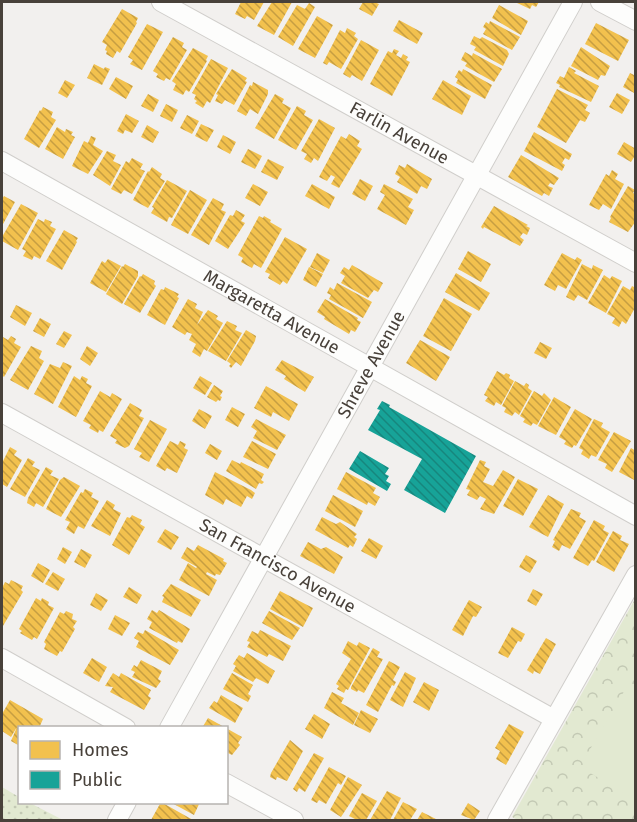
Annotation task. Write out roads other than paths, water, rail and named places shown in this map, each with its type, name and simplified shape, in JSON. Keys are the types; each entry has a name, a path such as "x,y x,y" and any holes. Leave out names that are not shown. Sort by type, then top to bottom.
{"street":[{"name":"Farlin Avenue","path":"161,2 636,263"},
{"name":"Shreve Avenue","path":"170,726 573,2"},
{"path":"600,2 636,21"},
{"name":"Margaretta Avenue","path":"2,162 636,516"},
{"name":"San Francisco Avenue","path":"2,413 554,719"},
{"path":"496,820 636,575"},
{"path":"2,658 122,726"},
{"path":"228,784 294,820"},
{"path":"117,820 126,804"}]}
